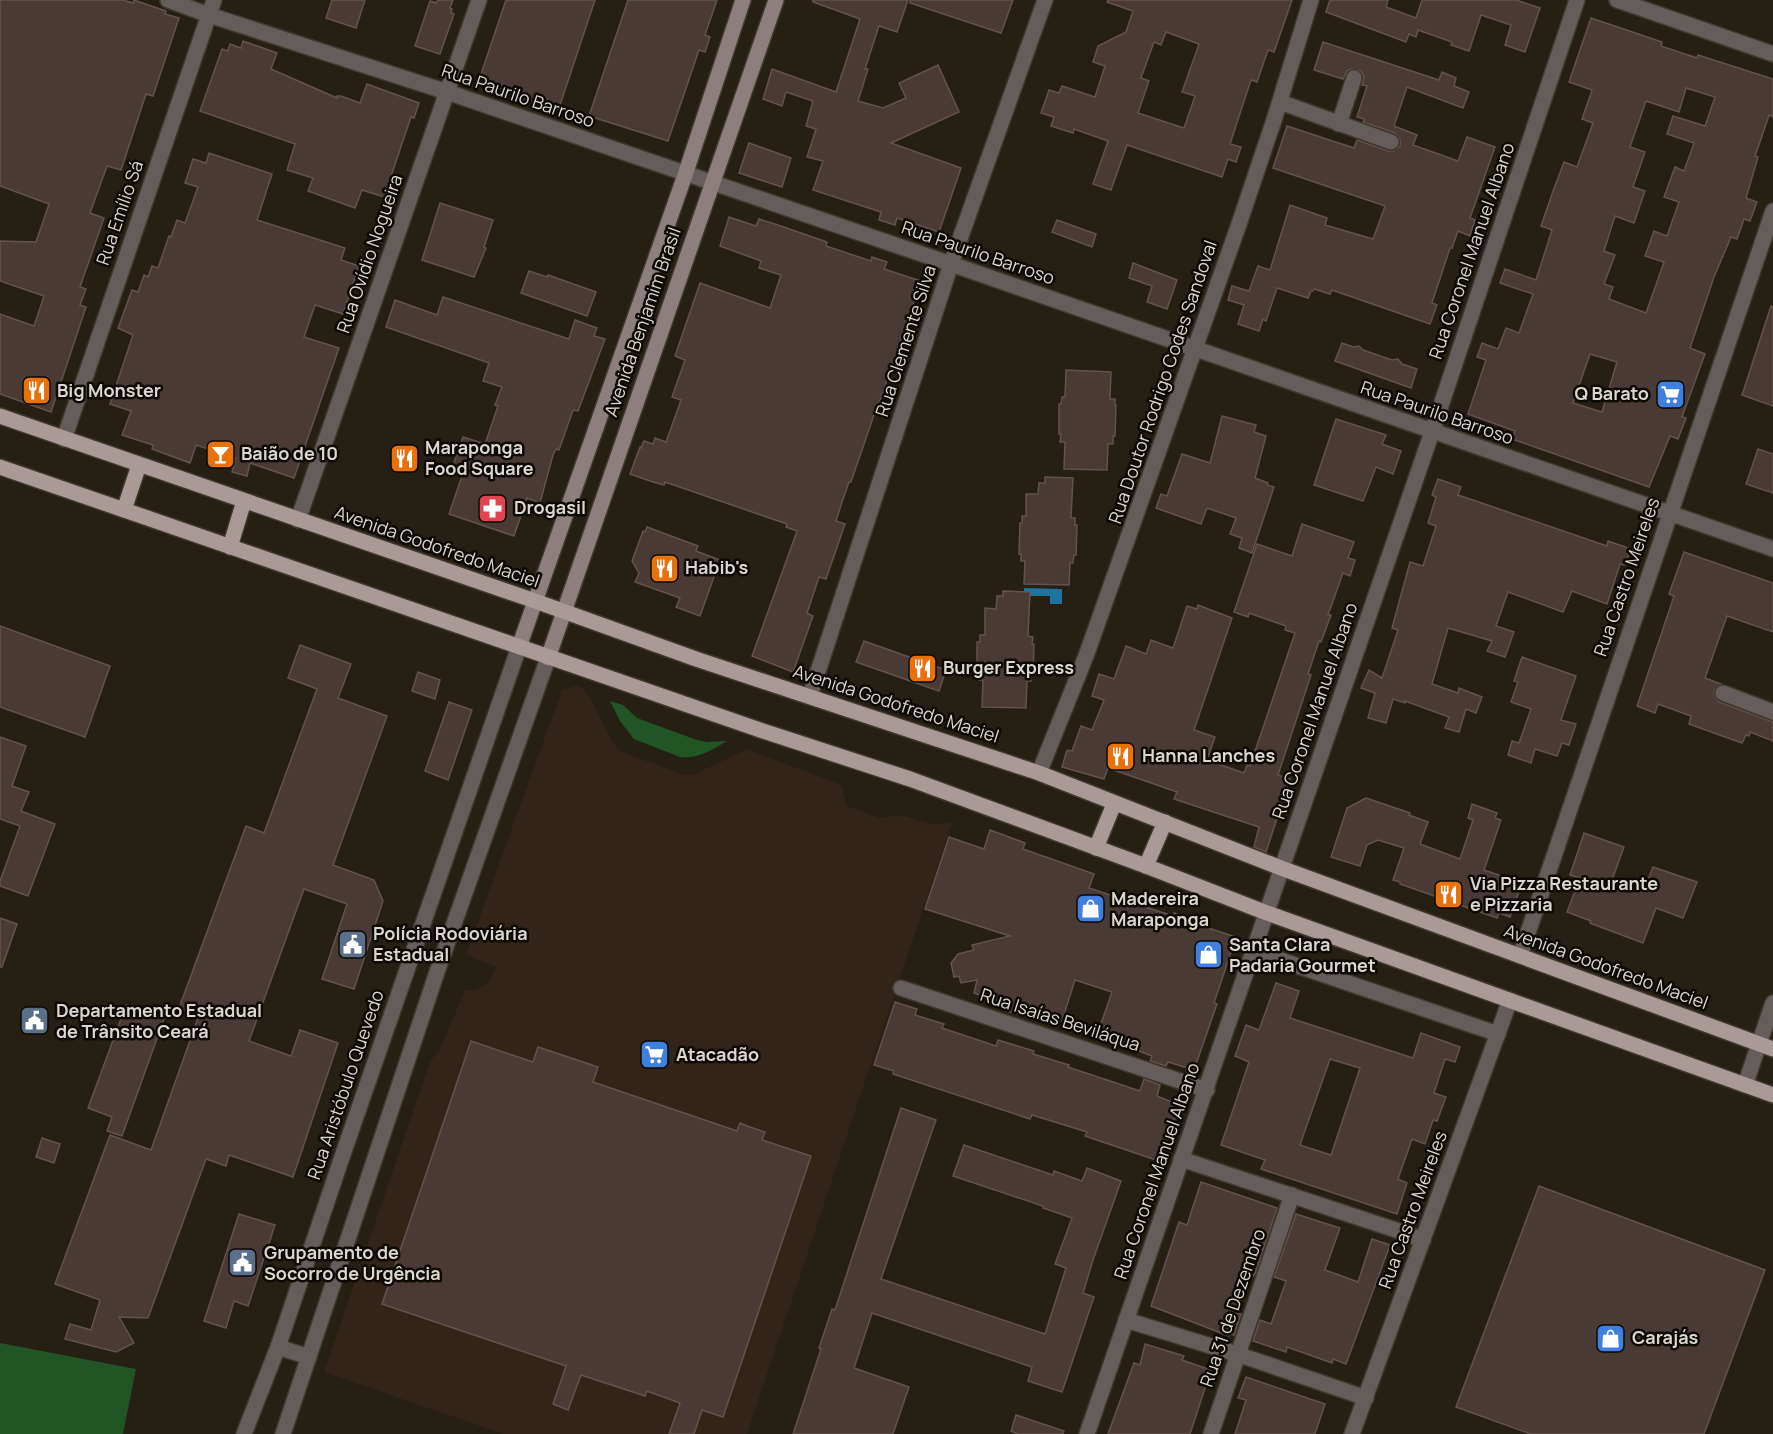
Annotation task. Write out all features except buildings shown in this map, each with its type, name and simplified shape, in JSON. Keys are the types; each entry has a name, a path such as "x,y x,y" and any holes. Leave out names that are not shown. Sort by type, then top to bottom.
{"main road":[{"name":"Avenida Benjamim Brasil","path":"519,647 685,174 743,0"},
{"name":"Avenida Benjamim Brasil","path":"549,658 776,0"},
{"name":"Avenida Godofredo Maciel","path":"0,416 696,659 1039,773 1281,868 1766,1046"},
{"path":"124,510 139,465"},
{"path":"0,467 549,658 910,779 1267,913 1773,1095"},
{"path":"230,547 244,501"},
{"path":"1096,848 1114,804"},
{"path":"1146,866 1165,822"}],"street":[{"name":"Rua Paurilo Barroso","path":"168,0 447,92 951,264 1773,549"},
{"name":"Rua Emílio Sá","path":"64,439 214,0"},
{"name":"Rua Ovídio Nogueira","path":"298,520 479,0"},
{"name":"Rua Clemente Silva","path":"810,696 951,264 1045,0"},
{"name":"Rua Doutor Rodrigo Codes Sandoval","path":"1039,773 1086,656 1239,224 1311,0"},
{"name":"Rua Coronel Manuel Albano","path":"1087,1434 1432,432 1577,0"},
{"path":"1617,0 1773,54"},
{"path":"1339,124 1354,78"},
{"path":"1280,102 1391,142"},
{"name":"Rua Castro Meireles","path":"1520,956 1773,211"},
{"name":"Rua Aristóbulo Quevedo","path":"244,1434 278,1347 344,1149 519,647"},
{"path":"283,1434 437,972 549,658"},
{"path":"1723,693 1773,712"},
{"path":"1254,951 1498,1034"},
{"name":"Rua Isaías Beviláqua","path":"901,988 1207,1090"},
{"name":"Rua Castro Meireles","path":"1353,1434 1510,1000"},
{"path":"1745,1085 1766,1046 1773,1003"},
{"path":"1181,1159 1422,1240"},
{"name":"Rua 31 de Dezembro","path":"1211,1434 1292,1195"},
{"path":"1126,1320 1237,1354 1366,1398"},
{"path":"278,1347 309,1357"}],"shaded area":[{"name":"Atacadão","path":"576,686 582,688 591,699 611,740 619,750 632,756 686,775 693,775 747,749 841,785 847,806 879,818 901,815 932,824 952,823 747,1434 503,1434 324,1372 430,1062 441,1047 465,990 475,990 483,986 489,981 497,967 466,955 562,690"}],"green space":[{"path":"610,701 623,705 637,718 697,740 727,741 699,755 680,757 634,739 620,721"},
{"path":"0,1343 136,1369 123,1434 0,1434"}],"water":[{"path":"1024,588 1062,589 1062,604 1050,604 1050,596 1024,596"}],"place":[{"name":"Big Monster","path":"36,391"},
{"name":"Q Barato","path":"1670,394"},
{"name":"Baião de 10","path":"220,454"},
{"name":"Maraponga Food Square","path":"404,458"},
{"name":"Drogasil","path":"493,508"},
{"name":"Habib's","path":"664,568"},
{"name":"Burger Express","path":"922,668"},
{"name":"Hanna Lanches","path":"1121,756"},
{"name":"Via Pizza Restaurante e Pizzaria","path":"1449,894"},
{"name":"Madereira Maraponga","path":"1090,909"},
{"name":"Polícia Rodoviária Estadual","path":"352,944"},
{"name":"Santa Clara Padaria Gourmet","path":"1208,955"},
{"name":"Departamento Estadual de Trânsito Ceará","path":"35,1021"},
{"name":"Atacadão","path":"655,1055"},
{"name":"Grupamento de Socorro de Urgência","path":"243,1263"},
{"name":"Carajás","path":"1611,1338"}]}
